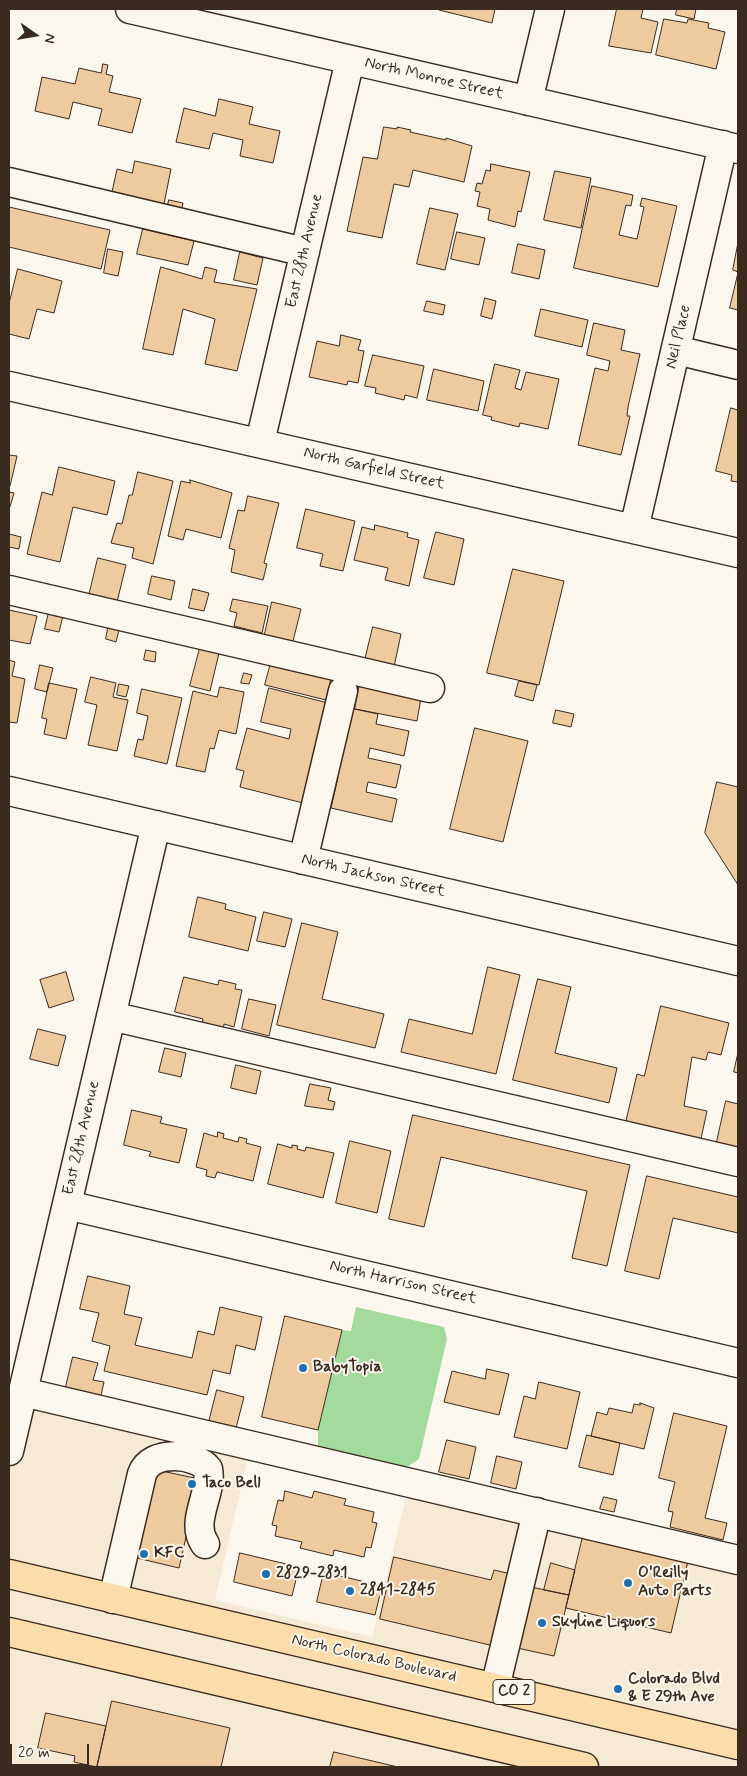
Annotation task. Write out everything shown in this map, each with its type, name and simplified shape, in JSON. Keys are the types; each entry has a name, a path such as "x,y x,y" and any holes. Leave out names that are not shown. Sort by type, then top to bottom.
{"main road":[{"name":"North Colorado Boulevard","path":"9,1574 738,1745"},
{"path":"9,1632 584,1767"}],"street":[{"name":"North Monroe Street","path":"130,9 731,147"},
{"path":"528,101 550,9"},
{"name":"East 28th Avenue","path":"260,442 350,60"},
{"name":"Neil Place","path":"634,529 676,350 731,147"},
{"path":"9,182 305,252"},
{"path":"676,350 738,365"},
{"name":"North Garfield Street","path":"9,386 738,553"},
{"path":"9,590 430,688"},
{"path":"303,860 343,691"},
{"name":"North Jackson Street","path":"9,791 738,961"},
{"name":"East 28th Avenue","path":"9,1451 156,825"},
{"path":"111,1016 738,1162"},
{"name":"North Harrison Street","path":"67,1205 738,1363"},
{"path":"23,1392 738,1560"},
{"path":"113,1599 144,1467 153,1460 171,1456 200,1462 208,1469 209,1484 198,1529 205,1544"},
{"path":"495,1688 537,1512"}],"shaded area":[{"path":"23,1392 251,1445 215,1600 372,1637 410,1481 738,1560 738,1767 9,1767 9,1451"}],"green space":[{"name":"BabyTopia","path":"356,1307 444,1327 447,1339 419,1459 407,1467 318,1447 318,1430 342,1330 351,1331"}],"building":[{"path":"439,9 495,9 492,23"},
{"path":"617,9 643,9 641,18 658,22 651,53 609,46"},
{"path":"677,9 696,9 694,19 676,15"},
{"path":"664,19 687,23 688,19 709,23 708,28 725,32 716,69 656,55"},
{"path":"103,64 108,65 106,74 113,76 109,92 141,99 132,133 98,125 102,109 73,102 69,119 35,111 42,77 75,84 79,68 101,73"},
{"path":"219,99 253,107 249,124 280,131 273,163 240,156 243,140 213,133 209,149 176,142 184,108 215,116"},
{"path":"384,127 411,130 410,132 446,140 446,138 472,146 464,182 413,170 409,187 394,184 382,238 347,231 363,157 377,159"},
{"path":"135,161 171,169 164,204 112,192 117,169 132,173"},
{"path":"491,164 530,172 521,212 518,211 515,227 488,220 490,209 477,206 480,192 475,191 477,183 482,184 486,170 490,171"},
{"path":"555,171 591,178 581,228 544,220"},
{"path":"592,186 633,195 631,206 626,205 619,235 637,239 644,207 640,206 642,198 677,206 658,287 574,268"},
{"path":"169,200 183,203 181,213 167,210"},
{"path":"9,207 110,230 101,269 9,247"},
{"path":"430,208 458,214 445,270 417,264"},
{"path":"143,229 194,241 188,265 137,254"},
{"path":"457,232 485,238 479,265 451,259"},
{"path":"738,243 738,272 733,270"},
{"path":"518,244 545,250 539,279 512,273"},
{"path":"108,249 123,252 118,276 104,273"},
{"path":"240,252 263,258 257,285 234,280"},
{"path":"161,267 202,279 205,267 217,270 214,282 257,289 237,371 205,364 215,319 183,309 173,355 143,349"},
{"path":"18,269 62,281 54,313 37,309 29,339 9,334 9,304"},
{"path":"738,273 738,310 730,308"},
{"path":"485,298 496,301 492,319 481,316"},
{"path":"427,301 445,305 443,315 424,311"},
{"path":"541,309 588,320 582,347 535,336"},
{"path":"594,323 625,330 621,350 640,354 628,407 627,416 630,416 621,455 578,445 595,368 608,371 610,361 587,355"},
{"path":"341,335 361,340 358,350 364,351 358,383 348,381 347,385 309,377 317,341 339,346"},
{"path":"373,355 424,366 417,398 405,395 404,400 375,393 376,388 365,386"},
{"path":"495,364 520,370 515,388 521,390 526,372 559,379 548,429 520,423 519,427 491,420 492,417 483,415"},
{"path":"434,369 484,381 478,411 427,400"},
{"path":"731,408 738,410 738,482 731,481 732,475 716,471"},
{"path":"9,455 17,456 10,486 9,485"},
{"path":"59,467 115,481 107,515 73,507 60,562 27,554 42,492 52,495"},
{"path":"138,472 173,481 153,564 132,558 134,548 111,543 117,523 122,524 129,495 132,495"},
{"path":"190,480 232,493 221,538 186,529 183,540 168,536 181,481 190,483"},
{"path":"9,492 14,493 10,507 9,506"},
{"path":"248,496 279,503 264,563 267,564 263,580 231,572 235,550 229,548 238,510 244,511"},
{"path":"306,509 355,521 343,571 320,566 323,554 297,548"},
{"path":"375,525 408,533 407,537 419,540 409,586 385,580 388,568 354,560 362,527 374,530"},
{"path":"436,532 464,539 454,585 424,578"},
{"path":"9,534 21,537 19,549 9,547"},
{"path":"98,558 126,565 116,606 88,600"},
{"path":"513,569 564,581 539,685 487,673"},
{"path":"152,576 175,581 171,600 148,594"},
{"path":"193,589 209,593 204,611 189,608"},
{"path":"233,599 268,606 262,633 234,626 237,613 230,611"},
{"path":"272,602 301,609 292,645 264,638"},
{"path":"9,610 37,616 30,644 9,640"},
{"path":"49,612 63,616 59,632 45,629"},
{"path":"373,627 401,634 394,667 365,660"},
{"path":"108,628 119,630 116,642 106,639"},
{"path":"200,648 219,653 210,691 190,686"},
{"path":"146,650 156,652 155,662 144,660"},
{"path":"272,659 332,674 326,700 265,685"},
{"path":"9,660 15,662 12,676 25,679 17,723 9,722"},
{"path":"40,665 53,668 47,692 35,689"},
{"path":"244,673 252,675 249,684 241,683"},
{"path":"91,677 116,683 113,697 128,700 117,751 88,745 97,705 85,702"},
{"path":"361,677 421,698 417,721 355,709"},
{"path":"519,681 537,685 533,701 515,696"},
{"path":"49,683 77,689 66,739 44,734 47,719 42,718"},
{"path":"119,684 129,686 126,697 117,695"},
{"path":"220,687 244,692 236,734 219,730 214,749 210,748 205,772 176,766 193,691 217,697"},
{"path":"269,688 328,703 303,803 240,787 244,771 236,769 247,728 289,739 291,729 261,722"},
{"path":"142,689 182,698 167,764 134,756 138,739 143,740 148,716 137,713"},
{"path":"350,708 378,714 376,724 409,731 404,756 370,748 368,758 401,765 396,788 368,782 366,792 397,799 392,822 331,808 338,777 334,776"},
{"path":"556,710 574,714 571,727 553,723"},
{"path":"475,728 528,741 503,842 450,829"},
{"path":"717,782 738,787 738,885 705,833"},
{"path":"198,897 226,904 225,909 256,917 248,951 189,937"},
{"path":"264,912 292,919 285,947 257,941"},
{"path":"302,923 338,932 322,999 384,1014 375,1048 277,1025"},
{"path":"488,967 520,975 496,1074 401,1052 409,1019 472,1034"},
{"path":"66,972 74,1000 49,1008 40,980"},
{"path":"184,977 218,985 219,980 236,984 235,989 242,990 234,1027 224,1024 223,1030 202,1025 203,1019 175,1012"},
{"path":"538,979 571,987 555,1053 617,1068 609,1103 513,1080"},
{"path":"249,999 276,1005 269,1036 242,1029"},
{"path":"661,1006 729,1023 721,1055 708,1052 706,1060 692,1057 684,1106 707,1111 700,1143 625,1125 637,1074 644,1076"},
{"path":"38,1029 66,1036 58,1066 30,1059"},
{"path":"165,1048 186,1053 181,1077 159,1072"},
{"path":"738,1053 738,1073 734,1072"},
{"path":"236,1065 261,1071 256,1094 231,1088"},
{"path":"310,1084 331,1088 328,1100 335,1102 333,1110 305,1106"},
{"path":"726,1101 738,1104 738,1151 716,1146"},
{"path":"132,1110 162,1117 160,1123 187,1129 179,1163 149,1156 151,1152 124,1145"},
{"path":"413,1115 630,1165 607,1266 572,1258 587,1191 441,1157 424,1227 389,1219"},
{"path":"218,1132 224,1134 223,1138 238,1142 239,1137 247,1139 246,1143 261,1147 253,1181 217,1172 215,1178 206,1176 207,1170 196,1167 204,1133 217,1137"},
{"path":"350,1141 391,1151 377,1213 336,1203"},
{"path":"278,1144 292,1148 292,1145 298,1146 297,1149 305,1151 306,1147 334,1153 323,1198 268,1184"},
{"path":"647,1176 738,1197 738,1233 673,1218 659,1279 625,1271"},
{"path":"88,1276 130,1286 124,1314 142,1318 135,1345 192,1358 198,1331 214,1335 220,1307 262,1317 255,1350 236,1345 230,1374 213,1370 207,1395 104,1371 110,1346 92,1341 99,1313 80,1309"},
{"path":"285,1316 342,1330 318,1430 262,1417"},
{"path":"73,1357 98,1363 93,1380 104,1382 100,1400 65,1391"},
{"path":"487,1369 509,1374 499,1415 444,1402 452,1371 485,1379"},
{"path":"539,1382 580,1392 567,1449 514,1437 524,1396 535,1399"},
{"path":"217,1390 244,1397 235,1432 208,1426"},
{"path":"640,1403 654,1408 644,1449 591,1436 597,1412 607,1415 609,1408 632,1413 634,1404 640,1405"},
{"path":"674,1413 727,1426 705,1518 727,1523 723,1540 670,1527 673,1512 668,1511 675,1482 659,1478"},
{"path":"587,1435 620,1443 613,1475 579,1467"},
{"path":"447,1440 476,1447 469,1479 439,1472"},
{"path":"497,1456 522,1462 516,1489 491,1483"},
{"path":"157,1470 199,1479 179,1568 137,1558 140,1542 134,1541 140,1515 147,1516"},
{"path":"285,1491 312,1498 314,1491 346,1499 344,1505 374,1512 372,1522 377,1523 371,1548 366,1547 364,1557 334,1550 333,1556 300,1548 302,1542 275,1536 277,1526 272,1525 278,1500 283,1501"},
{"path":"604,1497 617,1500 614,1512 600,1509"},
{"path":"584,1532 689,1557 671,1633 566,1608"},
{"name":"2829-2831","path":"240,1553 299,1567 292,1596 234,1582"},
{"path":"394,1557 491,1580 494,1570 511,1574 494,1646 380,1619"},
{"path":"551,1563 575,1570 569,1595 544,1590"},
{"name":"2841-2845","path":"324,1572 382,1586 375,1615 317,1602"},
{"path":"531,1587 569,1595 554,1656 517,1648"},
{"path":"112,1701 230,1728 221,1767 97,1767"},
{"path":"46,1713 106,1726 97,1767 74,1762 75,1756 38,1748"},
{"path":"334,1752 398,1767 330,1767"}],"place":[{"name":"BabyTopia","path":"303,1368"},
{"name":"Taco Bell","path":"192,1484"},
{"name":"KFC","path":"144,1554"},
{"name":"2829-2831","path":"266,1574"},
{"name":"O'Reilly Auto Parts","path":"628,1583"},
{"name":"2841-2845","path":"350,1591"},
{"name":"Skyline Liquors","path":"542,1623"},
{"name":"Colorado Blvd & E 29th Ave","path":"618,1689"}]}
